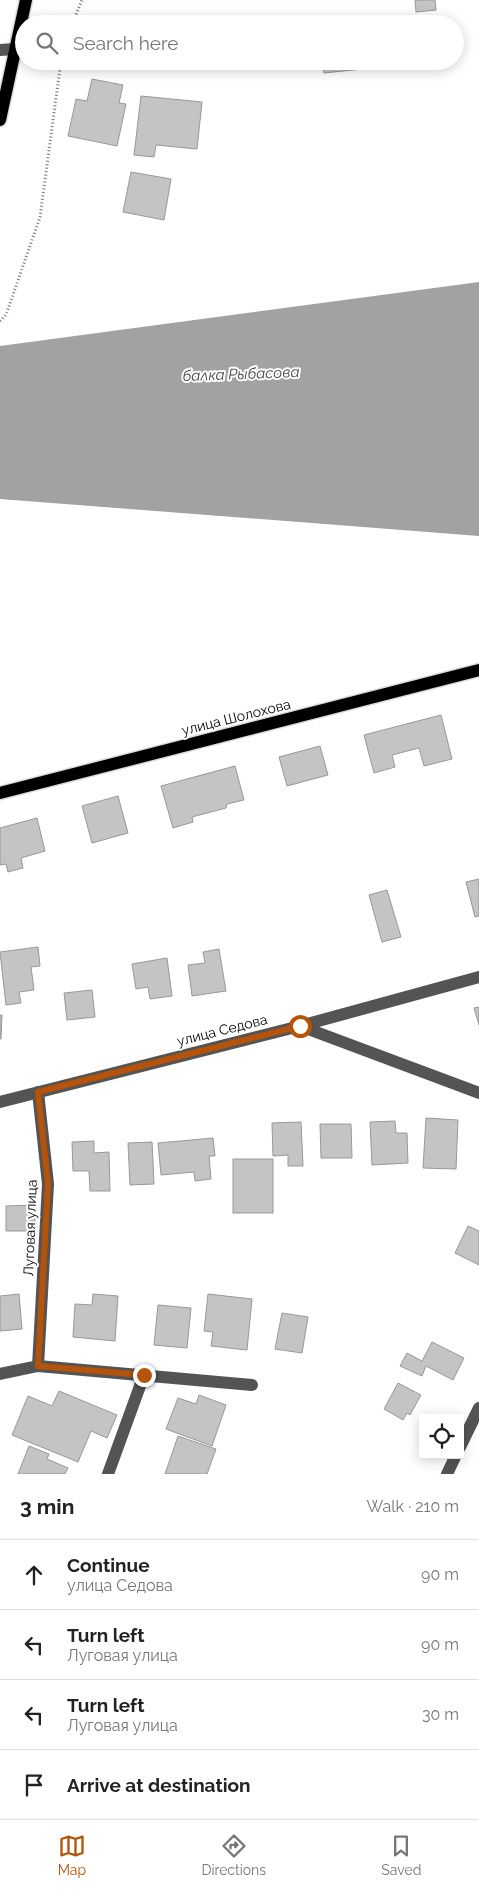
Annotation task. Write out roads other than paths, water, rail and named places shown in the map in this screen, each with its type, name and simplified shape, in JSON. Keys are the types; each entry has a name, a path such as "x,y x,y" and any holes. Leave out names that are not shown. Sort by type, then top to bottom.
{"main road":[{"path":"22,15 26,0"},
{"path":"0,120 15,44"},
{"name":"улица Шолохова","path":"0,793 479,670"}],"street":[{"path":"0,50 14,48"},
{"name":"улица Седова","path":"0,1102 300,1026 479,977"},
{"path":"300,1026 479,1093"},
{"name":"Луговая улица","path":"38,1092 48,1184 38,1366"},
{"path":"0,1374 38,1366 252,1385"},
{"path":"108,1474 144,1375"},
{"path":"464,1439 479,1408"},
{"path":"447,1474 454,1459"}],"water":[{"name":"балка Рыбасова","path":"479,282 479,536 0,499 0,346"}]}
